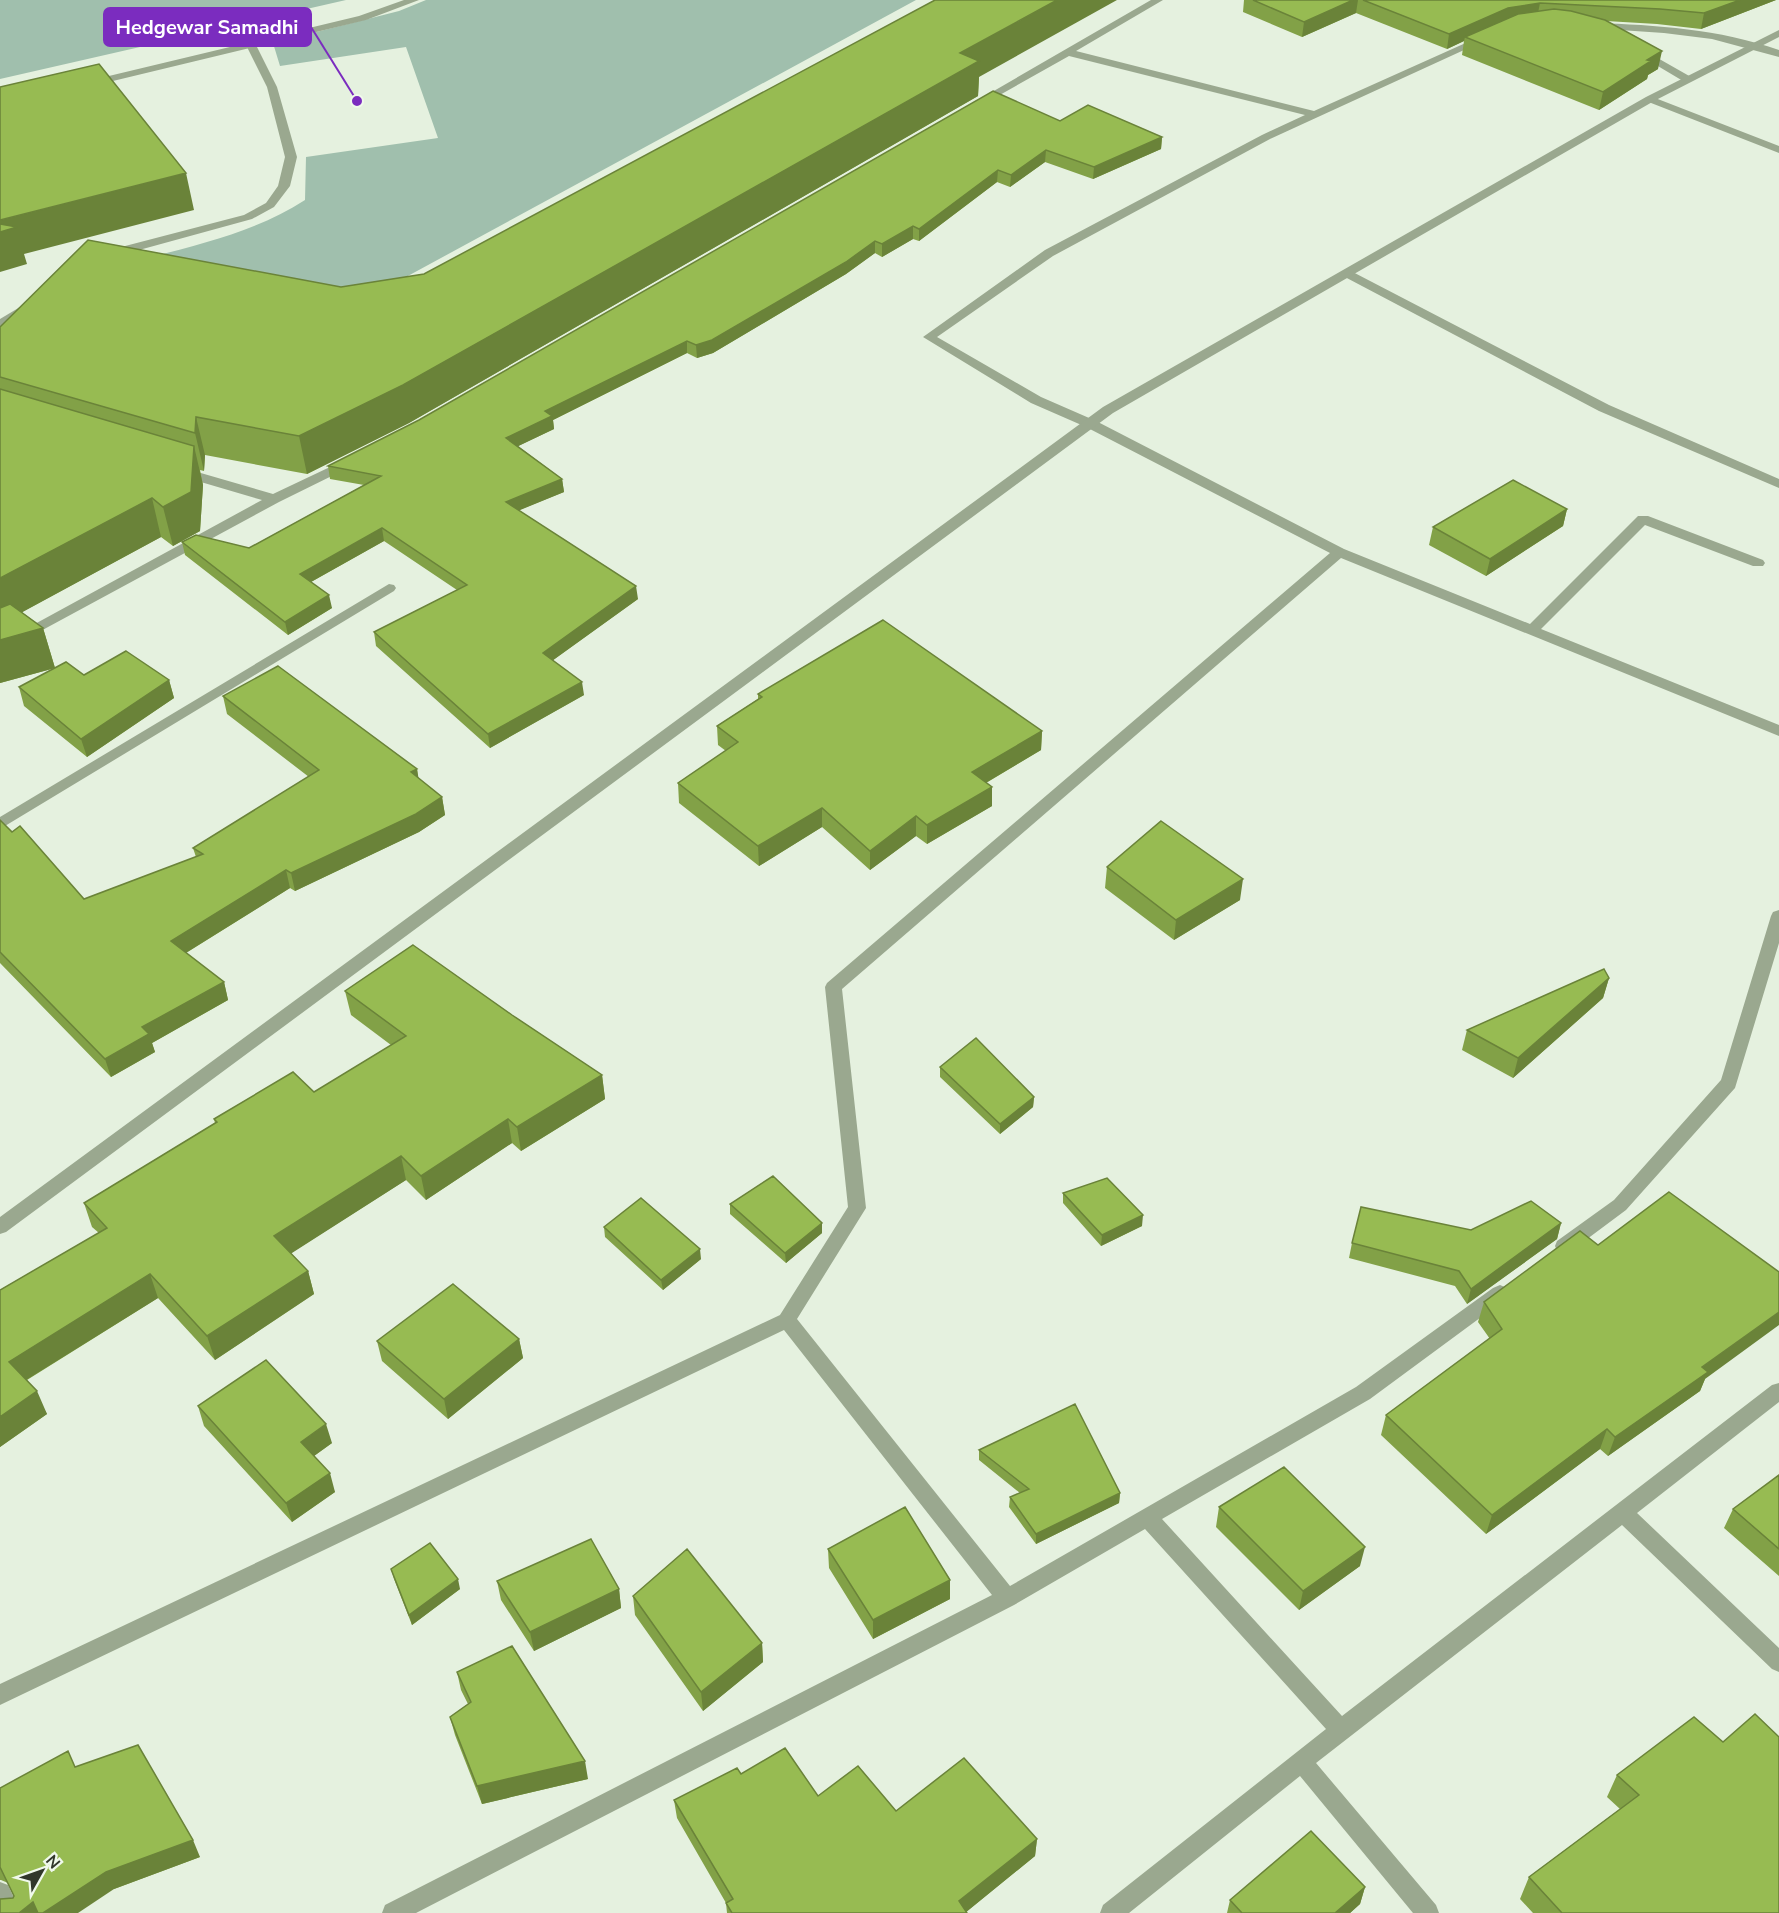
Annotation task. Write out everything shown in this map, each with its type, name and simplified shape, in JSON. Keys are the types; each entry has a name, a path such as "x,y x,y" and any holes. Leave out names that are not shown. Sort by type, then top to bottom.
{"street":[{"path":"80,86 362,18 414,0"},
{"path":"964,111 1158,0"},
{"path":"1687,79 1622,42 1582,25 1645,27 1754,44 1779,54"},
{"path":"1499,31 1313,114 1050,253 929,337 1036,400 1091,423 1339,552 1779,731"},
{"path":"0,1227 1108,410 1650,99 1779,33"},
{"path":"99,258 248,217 270,205 284,186 291,158 272,87 251,45"},
{"path":"1067,52 1313,114"},
{"path":"1650,99 1779,150"},
{"path":"1347,273 1604,408 1779,484"},
{"path":"0,324 35,301"},
{"path":"0,649 274,499 365,453"},
{"path":"171,468 274,499"},
{"path":"1532,630 1643,519 1758,563"},
{"path":"0,1695 787,1320 857,1208 833,987 1339,552"},
{"path":"0,824 389,588"},
{"path":"1544,1261 1620,1205 1729,1083 1779,916"},
{"path":"393,1913 1007,1598 1363,1393 1515,1281"},
{"path":"787,1320 1007,1598"},
{"path":"1111,1913 1341,1730 1779,1391"},
{"path":"1622,1512 1779,1662"},
{"path":"1146,1516 1341,1730"},
{"path":"1302,1762 1428,1913"},
{"path":"0,1893 10,1913"}],"green space":[{"path":"0,0 346,0 0,79"},
{"path":"426,0 916,0 371,296 125,264 218,239 263,222 305,200 306,157 438,138 406,47 280,66 273,43 399,11"}],"building":[{"path":"935,0 1057,0 960,53 979,61 403,385 299,436 196,417 195,433 0,377 0,327 88,240 341,287 424,274"},
{"path":"1253,0 1353,0 1304,22"},
{"path":"1363,0 1740,0 1704,13 1540,3 1508,8 1449,34"},
{"path":"1554,9 1605,20 1662,51 1647,60 1651,61 1603,92 1465,37 1518,14"},
{"path":"99,64 186,173 0,220 0,87"},
{"path":"993,91 1060,121 1088,105 1162,137 1094,167 1046,150 1011,175 998,170 919,229 913,226 882,244 875,241 846,262 712,340 696,345 687,341 545,411 552,416 506,438 562,479 506,502 636,586 543,653 582,682 488,734 374,632 467,585 382,528 300,574 329,595 285,622 182,542 196,535 249,548 381,476 328,466 419,420"},
{"path":"0,224 17,227 0,232"},
{"path":"0,389 194,446 191,492 163,507 152,498 0,578"},
{"path":"1513,480 1567,509 1490,559 1433,527"},
{"path":"10,604 43,628 0,640 0,608"},
{"path":"883,620 1042,731 972,772 992,787 927,825 916,816 870,851 822,808 758,846 678,783 738,742 717,726 762,697 758,694"},
{"path":"126,651 169,680 81,739 19,687 66,662 84,675"},
{"path":"278,666 417,769 411,772 442,797 416,814 291,873 286,870 171,941 224,982 142,1027 149,1034 105,1059 0,952 0,820 12,832 20,826 84,899 203,854 193,848 319,770 223,696"},
{"path":"1161,821 1243,879 1176,920 1107,867"},
{"path":"413,945 602,1075 517,1127 508,1119 421,1176 401,1156 274,1236 308,1271 207,1336 150,1274 9,1362 37,1391 0,1417 0,1290 107,1228 84,1203 217,1122 214,1119 293,1072 314,1092 406,1036 345,991"},
{"path":"1604,969 1609,978 1518,1058 1467,1030"},
{"path":"976,1038 1034,1097 1000,1124 940,1067"},
{"path":"773,1176 822,1223 785,1253 730,1204"},
{"path":"1107,1178 1143,1215 1102,1235 1063,1193"},
{"path":"1669,1192 1779,1272 1779,1312 1702,1367 1708,1372 1615,1437 1607,1429 1492,1515 1386,1415 1502,1329 1484,1302 1580,1231 1598,1245"},
{"path":"641,1198 700,1249 661,1280 604,1227"},
{"path":"1531,1201 1561,1223 1471,1289 1459,1271 1352,1243 1361,1207 1471,1230"},
{"path":"453,1284 519,1339 444,1399 377,1341"},
{"path":"266,1360 326,1424 301,1442 330,1473 286,1503 198,1406"},
{"path":"1075,1404 1120,1493 1036,1534 1010,1497 1029,1489 979,1450"},
{"path":"1284,1467 1365,1547 1303,1591 1219,1507"},
{"path":"1779,1475 1779,1549 1733,1509"},
{"path":"905,1507 950,1580 873,1620 828,1549"},
{"path":"591,1539 619,1589 530,1632 497,1581"},
{"path":"430,1543 458,1579 409,1615 391,1569"},
{"path":"687,1549 762,1643 701,1692 633,1596"},
{"path":"512,1646 585,1761 477,1786 450,1717 471,1702 457,1672"},
{"path":"1755,1714 1779,1737 1779,1913 1562,1913 1529,1877 1639,1795 1617,1775 1694,1717 1723,1742"},
{"path":"138,1745 193,1840 106,1872 43,1913 38,1913 33,1902 19,1913 0,1913 0,1899 14,1896 0,1867 0,1788 68,1751 75,1767"},
{"path":"785,1748 818,1796 858,1766 896,1811 964,1758 1037,1839 959,1901 967,1913 732,1913 726,1903 733,1899 674,1800 737,1768 741,1774"},
{"path":"1311,1831 1365,1887 1335,1913 1242,1913 1230,1900"}],"place":[{"name":"Hedgewar Samadhi","path":"357,101"}]}
